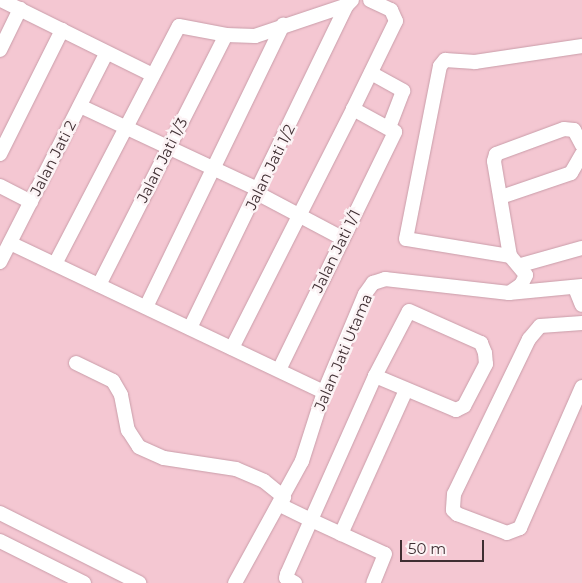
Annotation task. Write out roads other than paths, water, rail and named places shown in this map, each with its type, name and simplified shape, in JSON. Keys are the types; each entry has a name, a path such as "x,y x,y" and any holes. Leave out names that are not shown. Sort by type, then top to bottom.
{"street":[{"path":"1,0 106,54 151,74"},
{"path":"232,348 396,21 392,10 370,0"},
{"path":"55,264 151,74 179,26 226,35 255,36 350,2"},
{"name":"Jalan Jati 1/2","path":"190,328 350,2"},
{"path":"0,50 20,9"},
{"path":"146,307 283,25"},
{"path":"0,154 62,30"},
{"name":"Jalan Jati 1/3","path":"99,285 226,35"},
{"path":"582,46 475,62 445,60 440,66 406,239 515,260 582,248"},
{"name":"Jalan Jati 2","path":"0,262 106,54"},
{"name":"Jalan Jati 1/1","path":"279,370 392,130 403,91 371,73"},
{"path":"80,106 214,169 342,238"},
{"path":"353,109 392,130"},
{"path":"509,293 521,286 526,275 515,260 494,161 496,154 503,149 564,129 574,130 582,145"},
{"path":"501,197 571,173 582,154"},
{"path":"0,186 31,202"},
{"path":"10,243 324,392"},
{"name":"Jalan Jati Utama","path":"235,583 282,501 302,461 324,392 365,294 373,283 385,279 509,293 579,287"},
{"path":"579,287 582,304"},
{"path":"295,583 286,578 287,574 375,376 409,311 481,343 486,364 464,406 456,410 448,409 375,376"},
{"path":"582,323 540,326 528,339 454,494 453,510 457,514 507,533 520,528 582,387"},
{"path":"76,363 113,381 122,396 128,430 139,447 164,458 236,469 264,480 282,501 311,520 385,554 373,583"},
{"path":"341,534 406,390"},
{"path":"0,514 139,583"},
{"path":"0,541 84,583"}]}
